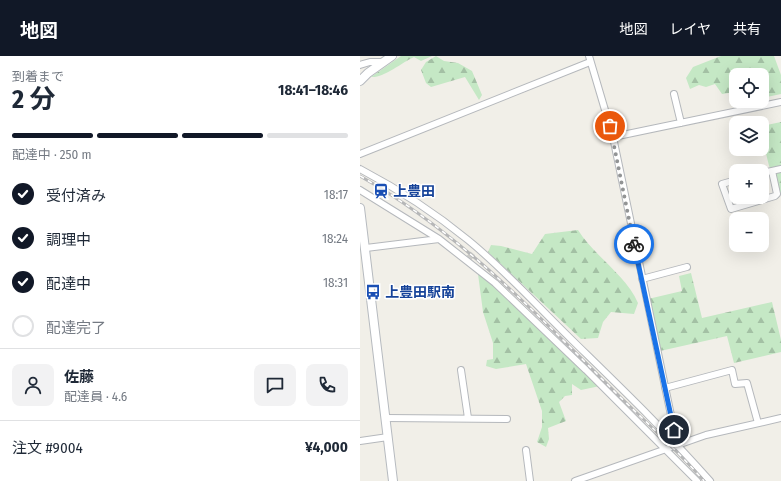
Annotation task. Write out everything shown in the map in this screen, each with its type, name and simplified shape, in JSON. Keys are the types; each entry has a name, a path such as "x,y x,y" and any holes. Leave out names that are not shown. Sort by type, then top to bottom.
{"street":[{"path":"360,81 382,62 392,56"},
{"path":"360,154 590,59 613,137 677,444"},
{"path":"360,65 370,62 382,62"},
{"path":"674,94 681,123"},
{"path":"613,137 781,102"},
{"path":"769,172 781,168"},
{"path":"360,169 397,189 512,280 677,444 710,481"},
{"path":"769,198 777,194 772,171"},
{"path":"729,182 722,184 730,209 747,204"},
{"path":"360,190 439,239 468,259 576,360 697,481"},
{"path":"360,208 393,481"},
{"path":"366,248 439,239"},
{"path":"642,279 687,266"},
{"path":"461,370 468,418"},
{"path":"665,388 732,370 735,384 747,383 758,423"},
{"path":"385,418 507,419"},
{"path":"575,481 665,450 677,444 706,434 781,418"},
{"path":"360,441 388,437"},
{"path":"526,450 530,481"}],"green space":[{"path":"401,56 432,56 421,61 414,57 387,73 376,77 371,77"},
{"path":"436,56 444,61 458,63 472,71 482,95 479,100 465,77 431,87 426,83 421,70 426,62"},
{"path":"721,56 774,56 781,75 781,94 769,97 769,68 729,68 729,93 722,94 715,84 706,87 699,85 690,89 686,78 693,67"},
{"path":"781,122 781,195 774,182 767,156 769,156 769,125"},
{"path":"578,230 593,249 626,284 638,303 634,314 611,312 603,322 598,338 581,339 488,252 491,245 532,254 545,234"},
{"path":"691,273 702,318 772,302 781,340 781,352 734,363 727,336 660,351 648,299 682,291 679,276"},
{"path":"478,274 495,287 544,335 600,386 581,390 572,384 572,395 565,396 559,402 566,421 548,428 549,439 546,447 537,442 542,427 542,411 526,364 496,369 486,366 487,360 493,359 493,343 483,312"}],"tunnel":[{"path":"469,258 474,252"}],"railway":[{"path":"360,176 431,222 496,276 661,436 704,481"}],"way so far":[{"path":"610,126 634,244"}],"place":[{"name":"上豊田","path":"381,191"},
{"name":"上豊田駅南","path":"373,292"}],"route":[{"path":"634,244 674,430"}]}
